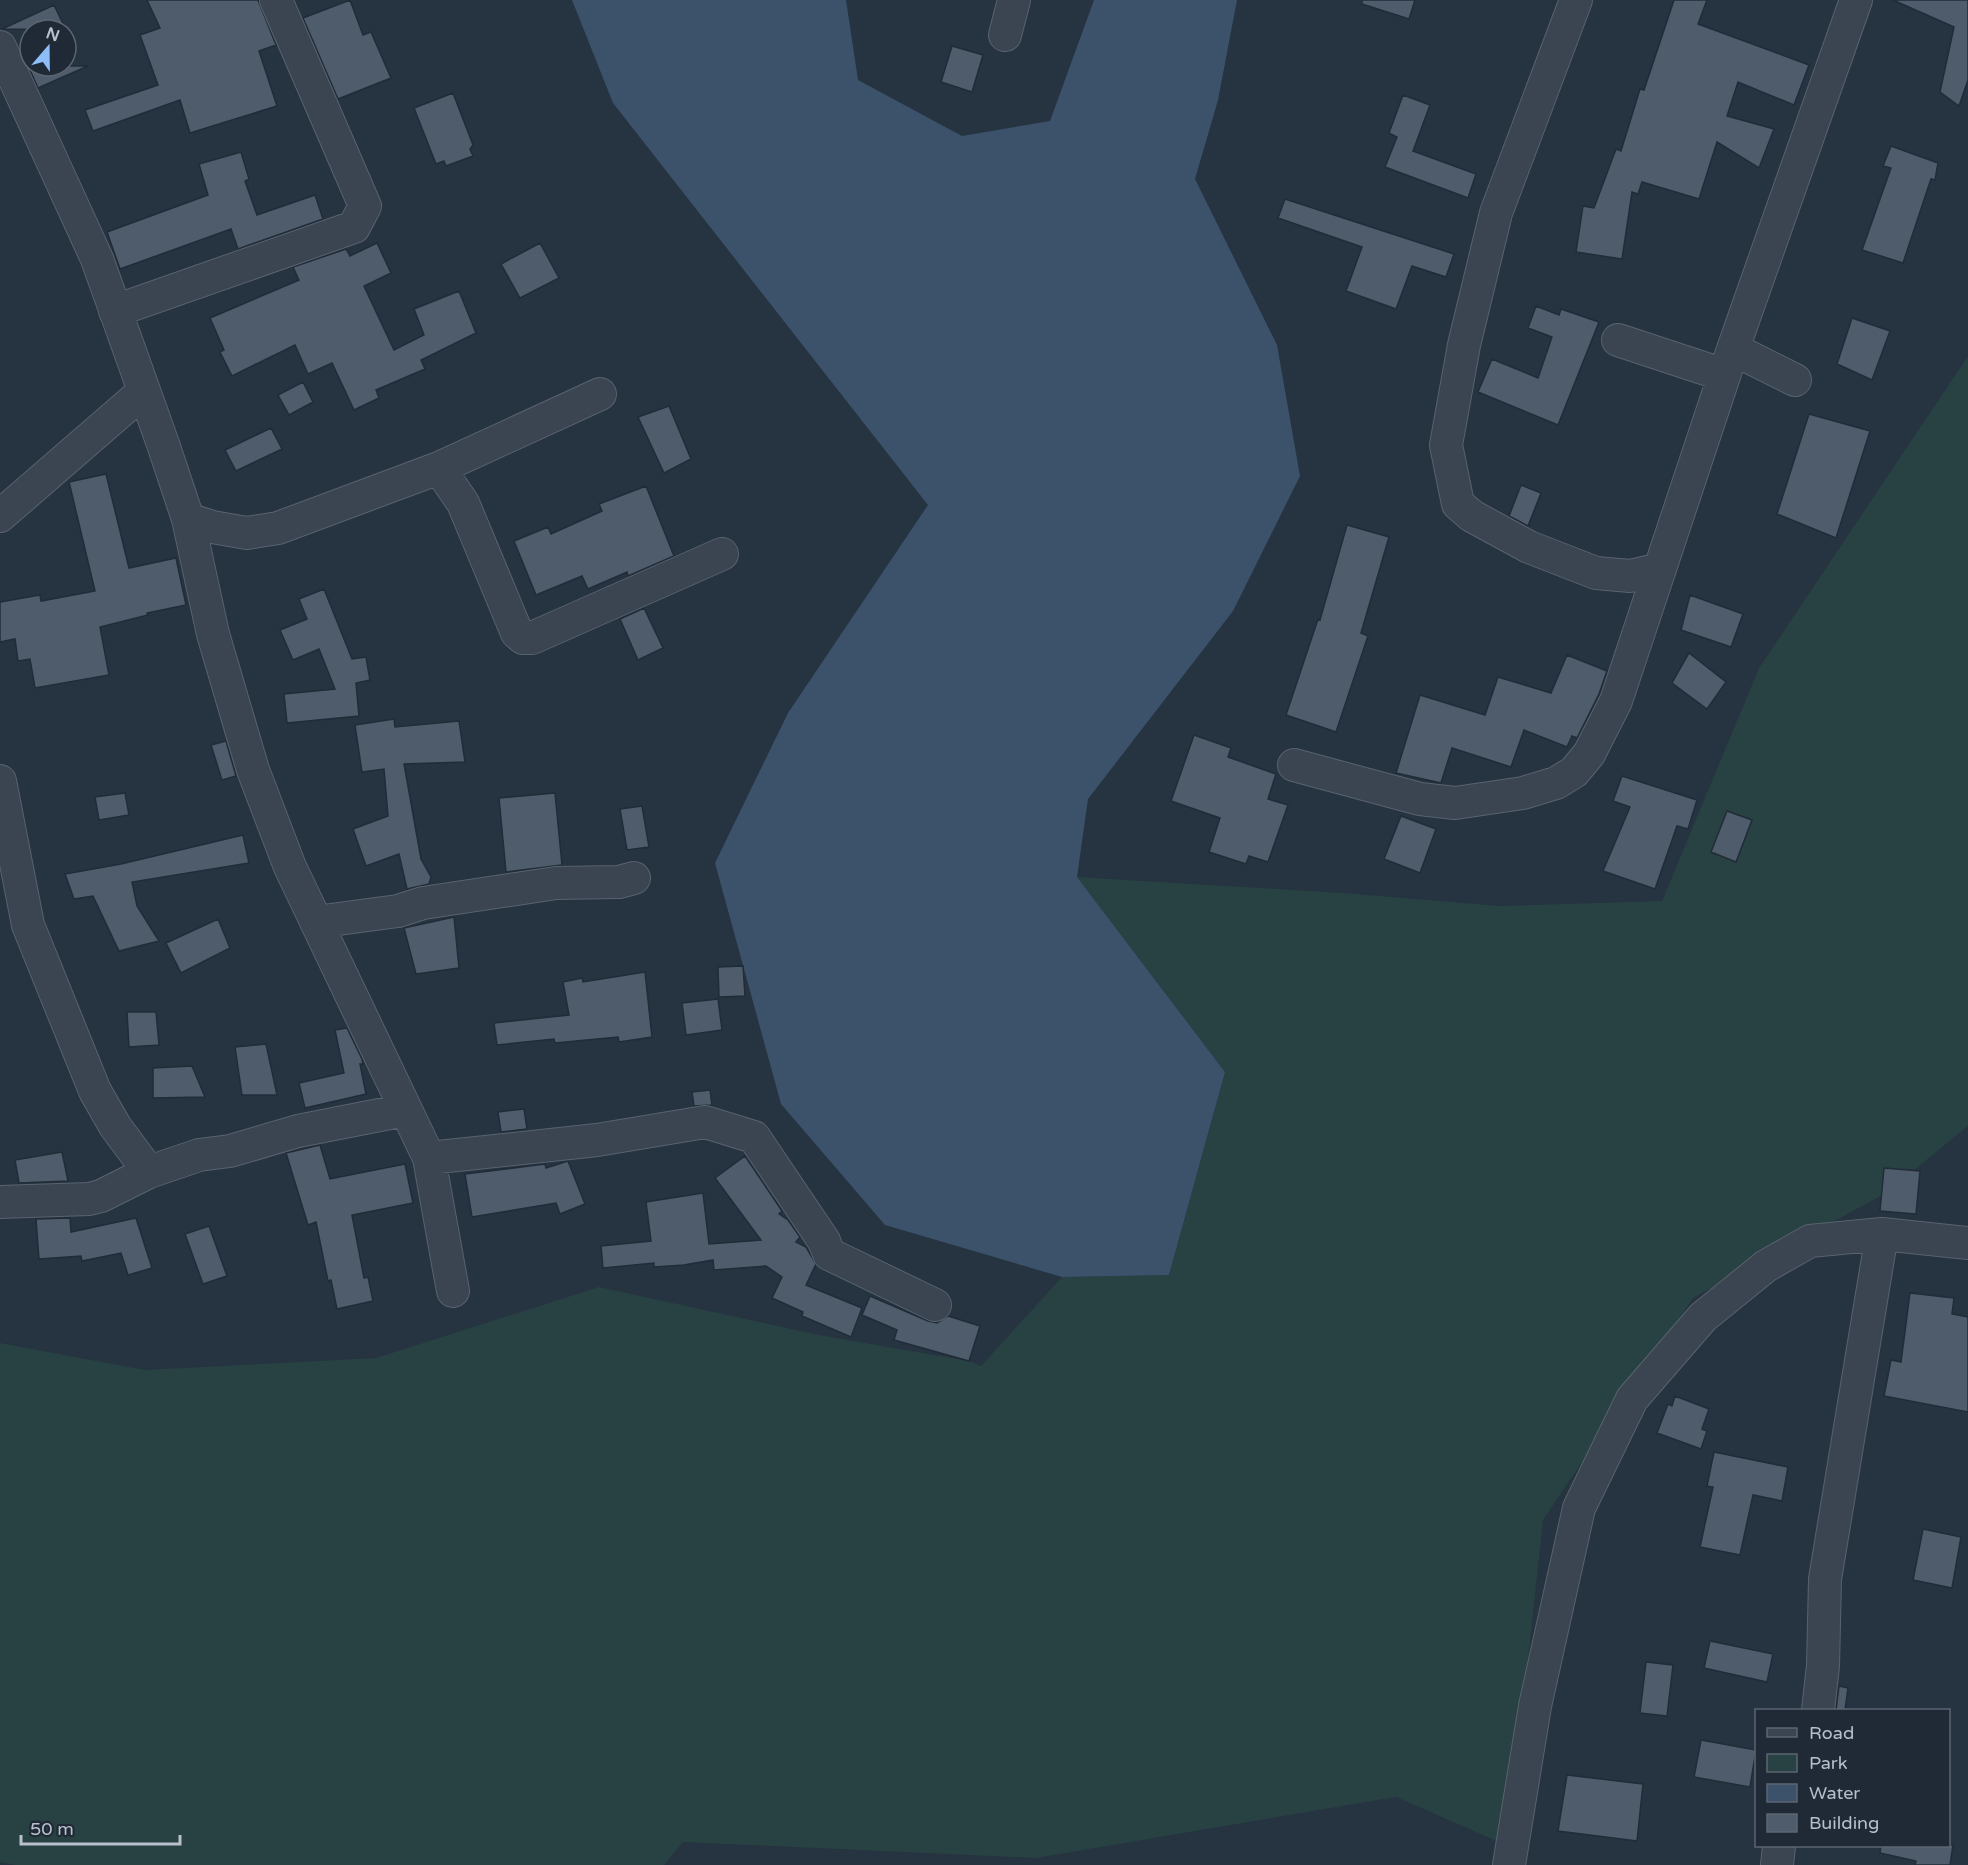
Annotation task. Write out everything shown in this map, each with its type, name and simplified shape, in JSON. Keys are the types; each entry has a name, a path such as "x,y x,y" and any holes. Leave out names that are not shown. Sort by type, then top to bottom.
{"street":[{"path":"115,311 354,227 365,206 276,0"},
{"path":"1005,35 1014,0"},
{"path":"1576,0 1496,213 1464,345 1446,445 1458,504 1472,516 1529,547 1596,573 1630,576 1660,569"},
{"path":"1294,765 1420,799 1455,803 1523,793 1556,783 1574,772 1589,754 1616,701 1729,362 1856,0"},
{"path":"0,47 97,259 188,519 213,634 253,770 290,867 429,1158 453,1291"},
{"path":"1618,340 1729,362 1796,380"},
{"path":"0,516 143,392"},
{"path":"188,519 212,527 247,533 278,528 440,468 600,394"},
{"path":"440,468 463,503 517,633 523,638 532,638 722,554"},
{"path":"0,781 28,925 95,1091 114,1125 148,1172"},
{"path":"316,921 398,911 423,903 556,883 619,882 634,878"},
{"path":"0,1202 89,1199 107,1193 148,1172 199,1155 230,1151 298,1131 405,1110"},
{"path":"429,1158 597,1140 705,1122 754,1137 824,1241 829,1254 935,1305"},
{"path":"1818,1709 1823,1666 1825,1579 1882,1234"},
{"path":"1509,1865 1535,1706 1579,1508 1632,1399 1702,1317 1766,1266 1810,1241 1882,1234 1968,1243"},
{"path":"1777,1865 1779,1847"}],"green space":[{"path":"1968,356 1968,1126 1886,1193 1693,1298 1543,1520 1508,1846 1396,1797 1036,1858 683,1842 664,1865 15,1865 0,1862 0,1343 145,1370 376,1358 599,1287 819,1335 969,1361 981,1366 1062,1277 1169,1275 1225,1072 1077,877 1343,893 1499,906 1662,901 1759,668"}],"water":[{"path":"572,0 846,0 858,80 962,136 1050,121 1094,0 1237,0 1218,100 1195,179 1277,345 1300,476 1233,611 1088,799 1077,877 1225,1072 1169,1275 1062,1277 885,1225 781,1104 715,863 788,713 928,505 613,103"}],"building":[{"path":"147,0 258,0 276,45 259,51 277,106 190,133 180,100 93,131 85,110 158,85 140,35 160,28"},
{"path":"350,0 363,35 371,32 391,78 338,99 303,18"},
{"path":"1362,0 1415,0 1409,19 1362,4"},
{"path":"1674,0 1707,0 1698,24 1809,65 1794,105 1738,82 1727,116 1774,129 1759,168 1717,142 1699,199 1642,182 1638,194 1632,192 1622,259 1576,252 1583,206 1594,208 1616,149 1621,151 1640,89 1644,90"},
{"path":"1893,0 1968,0 1968,80 1959,106 1940,92 1954,27"},
{"path":"54,5 60,18 26,18"},
{"path":"18,22 18,29 2,29"},
{"path":"952,46 983,55 972,92 941,82"},
{"path":"34,78 61,78 38,88"},
{"path":"453,93 473,145 470,149 473,156 446,166 444,161 436,164 414,108"},
{"path":"1403,95 1430,105 1413,151 1476,174 1468,198 1385,167 1397,137 1389,133"},
{"path":"1891,146 1938,163 1935,180 1931,179 1903,263 1862,250 1891,168 1883,166"},
{"path":"241,152 249,179 245,181 257,215 315,195 323,219 238,249 231,229 120,269 107,232 208,195 199,164"},
{"path":"1285,199 1454,254 1446,277 1412,266 1396,309 1346,291 1362,247 1278,218"},
{"path":"377,243 391,273 364,286 394,350 424,335 414,309 459,291 476,333 421,360 425,369 376,390 379,398 354,410 332,363 308,374 295,345 232,376 220,352 224,350 210,318 299,280 293,267 346,249 350,256"},
{"path":"540,243 559,278 520,298 501,264"},
{"path":"1536,306 1559,315 1561,309 1599,322 1558,425 1478,392 1492,359 1538,378 1552,337 1528,328"},
{"path":"1852,318 1890,331 1872,380 1837,364"},
{"path":"303,382 313,402 289,415 278,395"},
{"path":"669,406 691,459 664,473 638,417"},
{"path":"1809,414 1870,431 1836,538 1777,514"},
{"path":"271,428 282,449 236,471 225,450"},
{"path":"106,474 129,568 176,558 186,605 147,613 148,615 100,627 109,675 35,688 30,659 18,661 15,639 0,642 0,602 40,595 41,601 95,591 69,482"},
{"path":"1521,485 1541,493 1528,526 1509,516"},
{"path":"646,486 674,556 628,576 627,572 588,589 582,576 536,595 514,541 548,527 551,534 602,511 599,504"},
{"path":"1347,525 1389,537 1361,633 1368,636 1336,732 1286,715 1318,619 1320,620"},
{"path":"324,589 352,659 366,657 370,680 356,683 359,716 287,723 284,694 335,689 319,649 293,660 280,630 307,619 299,599"},
{"path":"1690,595 1743,614 1731,647 1681,630"},
{"path":"644,608 663,648 638,660 620,619"},
{"path":"1689,653 1726,682 1707,709 1672,683"},
{"path":"1567,655 1607,671 1599,694 1577,738 1572,736 1567,747 1524,730 1511,767 1452,748 1441,783 1396,773 1420,695 1485,715 1498,677 1551,693"},
{"path":"394,719 395,727 459,721 465,762 404,764 421,859 431,877 429,884 407,889 399,854 366,866 353,829 388,816 384,769 362,772 355,725"},
{"path":"1194,735 1231,748 1228,757 1276,774 1268,799 1288,805 1268,862 1249,856 1246,864 1209,852 1220,818 1171,801"},
{"path":"226,741 236,776 222,780 211,745"},
{"path":"1622,776 1697,800 1688,829 1677,826 1655,889 1603,871 1630,807 1613,801"},
{"path":"125,793 129,815 99,820 95,797"},
{"path":"555,793 562,865 506,872 499,798"},
{"path":"642,806 649,847 627,850 620,809"},
{"path":"1727,811 1752,820 1736,862 1711,852"},
{"path":"1401,816 1436,829 1420,873 1384,859"},
{"path":"243,835 249,863 132,882 137,906 159,941 119,951 93,896 74,899 65,874 121,864"},
{"path":"454,917 459,968 416,974 404,928"},
{"path":"218,919 230,948 181,973 166,943"},
{"path":"743,966 745,996 719,997 718,967"},
{"path":"645,972 652,1037 619,1042 618,1037 555,1043 554,1039 497,1045 494,1023 569,1015 563,982 582,978 583,982"},
{"path":"718,999 722,1030 686,1035 682,1003"},
{"path":"127,1012 156,1012 159,1045 129,1047"},
{"path":"347,1028 362,1059 363,1064 360,1064 366,1094 305,1108 299,1083 344,1073 335,1030"},
{"path":"266,1044 277,1095 242,1095 235,1047"},
{"path":"192,1066 205,1097 153,1098 153,1068"},
{"path":"710,1090 712,1105 694,1106 692,1092"},
{"path":"524,1109 527,1129 501,1132 498,1112"},
{"path":"320,1145 330,1179 405,1164 413,1203 352,1215 364,1278 368,1277 373,1301 337,1309 331,1280 328,1281 316,1222 308,1225 286,1153"},
{"path":"62,1152 68,1181 19,1183 15,1160"},
{"path":"745,1156 782,1211 779,1214 788,1220 800,1237 796,1242 806,1247 816,1264 806,1285 862,1308 851,1337 802,1316 803,1312 772,1298 782,1277 766,1266 714,1270 713,1260 684,1265 654,1267 654,1263 603,1268 601,1246 651,1241 646,1202 703,1193 709,1244 761,1240 715,1178"},
{"path":"568,1161 585,1204 560,1214 556,1203 472,1217 465,1174 545,1164 546,1168"},
{"path":"1884,1168 1920,1171 1916,1214 1880,1211"},
{"path":"70,1218 71,1232 136,1218 152,1268 128,1275 121,1253 82,1261 81,1256 39,1259 36,1219"},
{"path":"209,1226 227,1276 203,1284 185,1234"},
{"path":"1910,1293 1954,1298 1952,1314 1968,1317 1968,1412 1884,1396 1891,1360 1901,1362"},
{"path":"870,1296 928,1321 937,1323 948,1316 980,1326 969,1361 894,1340 897,1330 862,1315"},
{"path":"1675,1396 1709,1409 1702,1429 1707,1431 1701,1449 1657,1433 1668,1404 1672,1406"},
{"path":"1714,1452 1788,1467 1782,1501 1753,1495 1740,1555 1700,1547 1713,1487 1707,1486"},
{"path":"1923,1529 1961,1537 1952,1588 1913,1580"},
{"path":"1710,1641 1773,1654 1767,1682 1704,1668"},
{"path":"1646,1662 1673,1665 1667,1716 1640,1713"},
{"path":"1839,1686 1848,1688 1845,1709 1836,1709"},
{"path":"1701,1740 1755,1750 1750,1787 1694,1777"},
{"path":"1567,1775 1643,1784 1637,1841 1558,1831"},
{"path":"1953,1845 1950,1865 1915,1865 1916,1861 1880,1853 1881,1847 1950,1847"}]}
